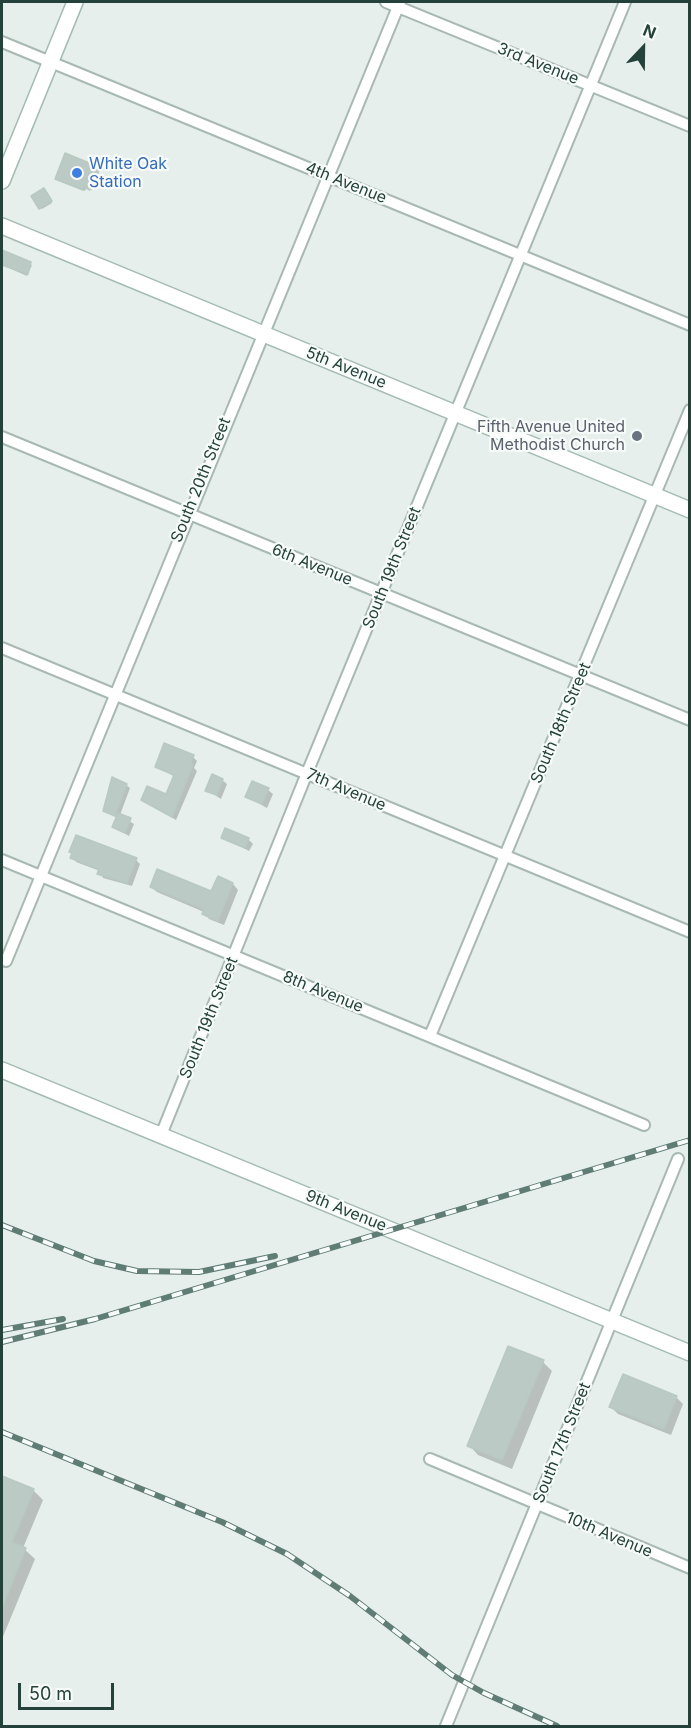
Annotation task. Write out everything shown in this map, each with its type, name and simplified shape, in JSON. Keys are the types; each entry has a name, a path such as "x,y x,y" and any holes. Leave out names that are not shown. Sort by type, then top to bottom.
{"street":[{"path":"2,181 75,2"},
{"name":"3rd Avenue","path":"386,2 399,4 690,126"},
{"name":"South 19th Street","path":"161,1135 381,593 625,2"},
{"name":"South 20th Street","path":"6,961 188,513 399,4"},
{"name":"4th Avenue","path":"2,42 690,325"},
{"name":"5th Avenue","path":"2,226 690,510"},
{"name":"South 18th Street","path":"430,1036 690,410"},
{"name":"6th Avenue","path":"2,437 690,720"},
{"name":"7th Avenue","path":"2,648 690,932"},
{"name":"8th Avenue","path":"2,860 644,1125"},
{"name":"9th Avenue","path":"2,1070 690,1353"},
{"name":"South 17th Street","path":"446,1726 678,1159"},
{"name":"10th Avenue","path":"430,1459 690,1568"}],"building":[{"path":"65,153 99,167 90,190 84,187 83,190 55,179"},
{"path":"44,188 52,201 39,209 31,196"},
{"path":"2,250 31,262 28,274 2,265"},
{"path":"164,743 194,755 191,762 193,765 172,817 141,800 147,786 166,794 174,775 155,767"},
{"path":"212,774 223,779 217,795 205,791"},
{"path":"112,777 127,784 115,816 103,811"},
{"path":"252,781 269,788 262,804 245,797"},
{"path":"118,813 131,818 125,833 112,827"},
{"path":"225,828 249,838 245,848 221,838"},
{"path":"76,835 137,858 127,883 97,874 99,869 70,858 72,853 69,852"},
{"path":"157,869 211,891 218,876 233,883 218,921 202,914 204,909 150,887"},
{"path":"508,1346 544,1360 502,1460 467,1446"},
{"path":"623,1374 677,1396 664,1429 609,1407"},
{"path":"2,1476 34,1489 12,1542 26,1548 2,1608"}],"railway":[{"path":"2,1342 95,1319 690,1140"},
{"path":"2,1225 94,1261 137,1271 199,1272 275,1256"},
{"path":"2,1330 63,1319"},
{"path":"2,1432 222,1522 287,1554 350,1596 452,1675 484,1693 557,1726"}],"place":[{"name":"White Oak Station","path":"77,173"},
{"name":"Fifth Avenue United Methodist Church","path":"637,436"}]}
